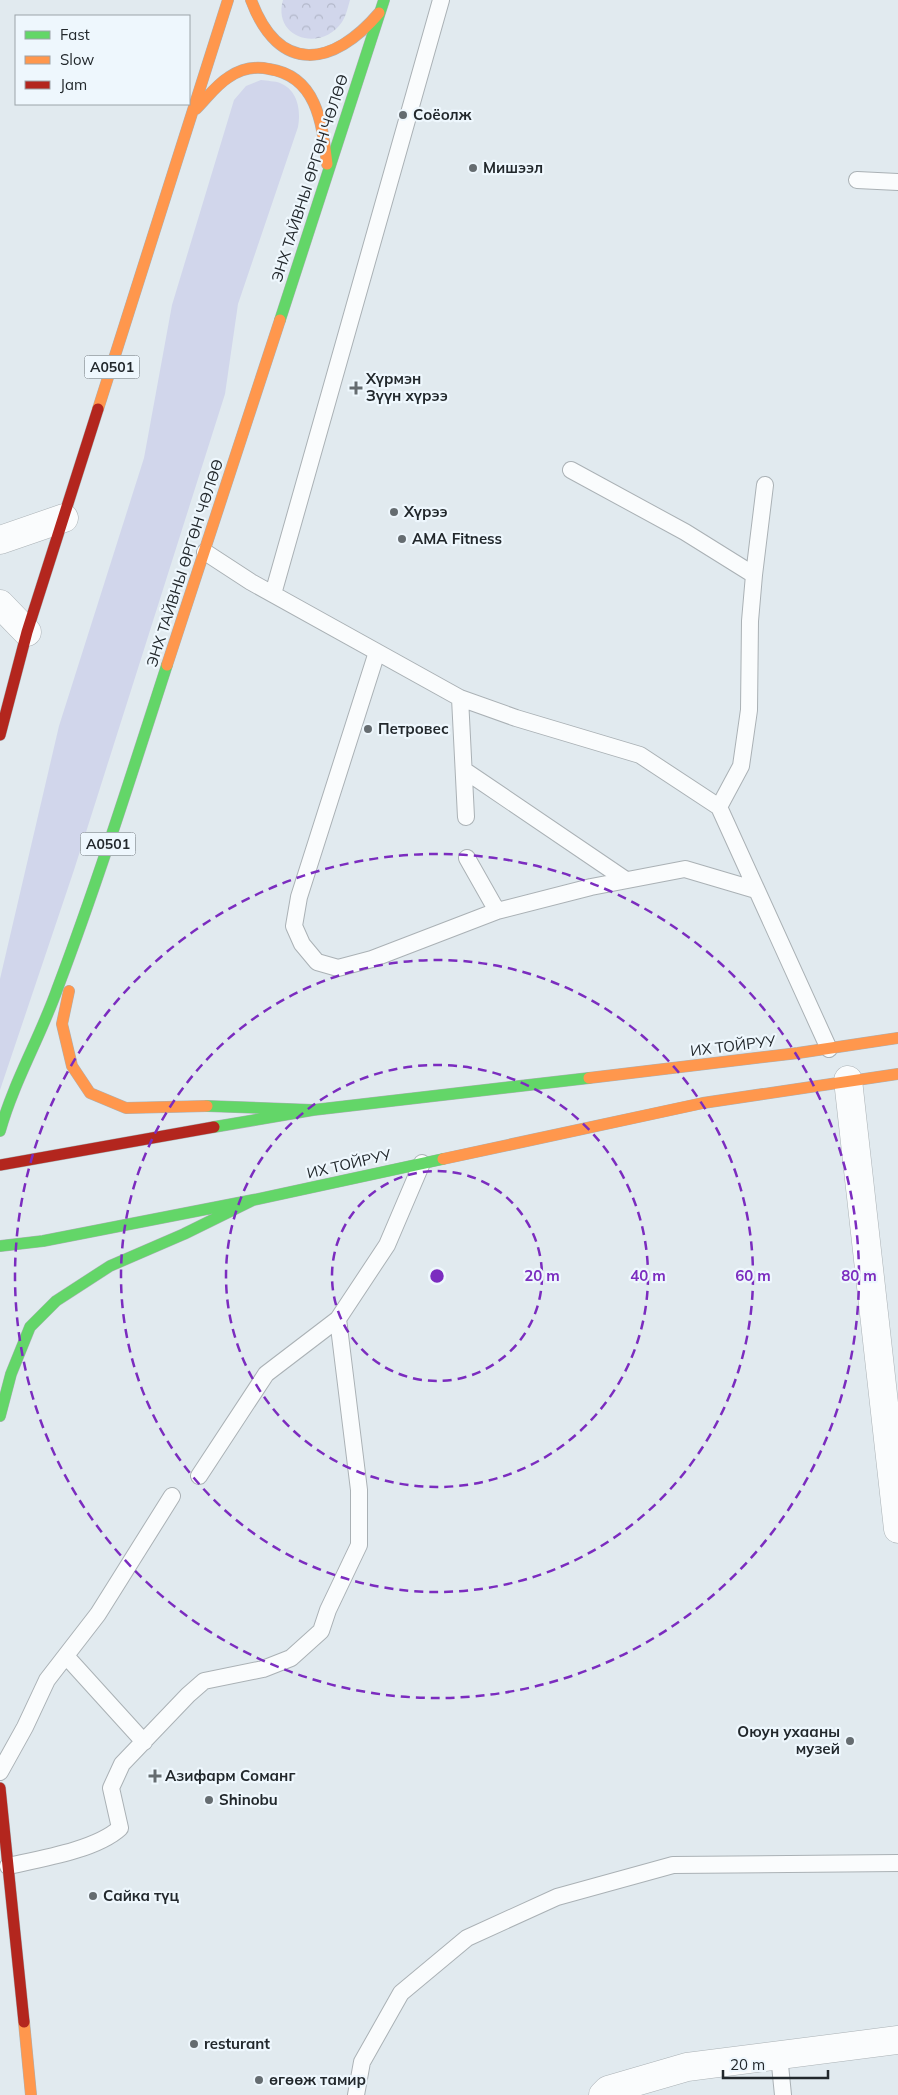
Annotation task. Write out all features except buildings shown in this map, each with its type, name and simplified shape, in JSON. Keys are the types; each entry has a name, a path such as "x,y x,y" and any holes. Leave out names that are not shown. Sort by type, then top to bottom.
{"main road":[{"name":"A0501","path":"0,735 27,632 228,0"},
{"path":"251,0 260,25 278,45 290,52 317,55 342,46 369,25 383,5"},
{"name":"ЭНХ ТАЙВНЫ ӨРГӨН ЧӨЛӨӨ","path":"0,1131 6,1110 53,1002 89,904 383,5"},
{"path":"193,112 226,79 240,71 250,68 285,70 302,83 315,104 324,138 328,170"},
{"path":"89,904 62,1024 72,1066 90,1093 126,1108 205,1106 313,1110"},
{"name":"ИХ ТОЙРУУ","path":"313,1110 798,1053 898,1038"},
{"name":"ИХ ТОЙРУУ","path":"0,1246 43,1241 253,1200 422,1162 703,1103 898,1074"},
{"path":"0,1165 313,1110"},
{"path":"0,1416 11,1374 30,1327 56,1300 110,1266 184,1234 253,1200"},
{"path":"0,1788 31,2095"}],"street":[{"path":"0,540 64,518"},
{"path":"0,604 27,632"},
{"path":"848,1080 898,1529"},
{"path":"603,2095 608,2090 687,2067 898,2040"}],"lane":[{"path":"273,594 441,0"},
{"path":"858,180 898,182"},
{"path":"571,470 685,532 754,575"},
{"path":"719,808 741,766 750,710 750,621 765,485"},
{"path":"205,552 273,594 460,698 516,718 640,755 719,808 829,1049"},
{"path":"377,652 299,897 294,926 302,944 317,962 338,968 372,959 497,911 626,880 685,869 756,890"},
{"path":"460,698 466,817"},
{"path":"464,770 626,880"},
{"path":"467,858 497,911"},
{"path":"199,1476 266,1374 338,1319 387,1245 422,1162"},
{"path":"8,1866 60,1854 111,1836 120,1828 111,1788 122,1764 188,1695 204,1681 263,1669 291,1658 321,1631 328,1610 359,1545 359,1490 338,1319"},
{"path":"0,1772 25,1727 47,1680 98,1614 172,1496"},
{"path":"66,1656 144,1742"},
{"path":"356,2095 362,2062 401,1993 467,1938 557,1897 673,1865 898,1863"},
{"path":"779,2055 782,2095"}],"green space":[{"path":"283,0 350,0 342,22 333,32 311,39 300,37 291,32 285,24 282,13"},
{"path":"261,80 280,83 291,91 297,102 299,114 298,127 238,304 225,394 74,870 0,1090 0,979 59,726 144,458 172,305 234,100 246,86"}],"traffic: fast":[{"path":"280,320 384,0"},
{"path":"0,1131 13,1094 51,1005 73,947 167,665"},
{"path":"214,1127 313,1110 589,1078"},
{"path":"207,1106 313,1110"},
{"path":"0,1246 43,1241 253,1200 443,1159"},
{"path":"0,1416 11,1374 30,1327 56,1301 110,1266 184,1234 253,1200"}],"traffic: slow":[{"path":"98,409 228,0"},
{"path":"251,0 263,24 276,41 292,51 308,55 326,52 344,44 361,31 379,13"},
{"path":"196,109 220,84 238,72 259,68 285,73 298,81 307,91 314,104 323,133 327,164"},
{"path":"167,665 280,320"},
{"path":"69,991 62,1024 72,1066 90,1093 126,1108 207,1106"},
{"path":"589,1078 798,1053 898,1038"},
{"path":"443,1159 703,1103 898,1074"},
{"path":"24,2022 31,2095"}],"traffic: jam":[{"path":"0,735 27,632 98,409"},
{"path":"0,1165 214,1127"},
{"path":"0,1788 24,2022"}],"place":[{"name":"Соёолж","path":"403,115"},
{"name":"Мишээл","path":"473,168"},
{"name":"Хүрмэн Зүүн хүрээ","path":"356,388"},
{"name":"Хүрээ","path":"394,512"},
{"name":"AMA Fitness","path":"402,539"},
{"name":"Петровес","path":"368,729"},
{"name":"Оюун ухааны музей","path":"850,1741"},
{"name":"Азифарм Соманг","path":"155,1776"},
{"name":"Shinobu","path":"209,1800"},
{"name":"Сайка түц","path":"93,1896"},
{"name":"resturant","path":"194,2044"},
{"name":"өгөөж тамир","path":"259,2080"}]}
